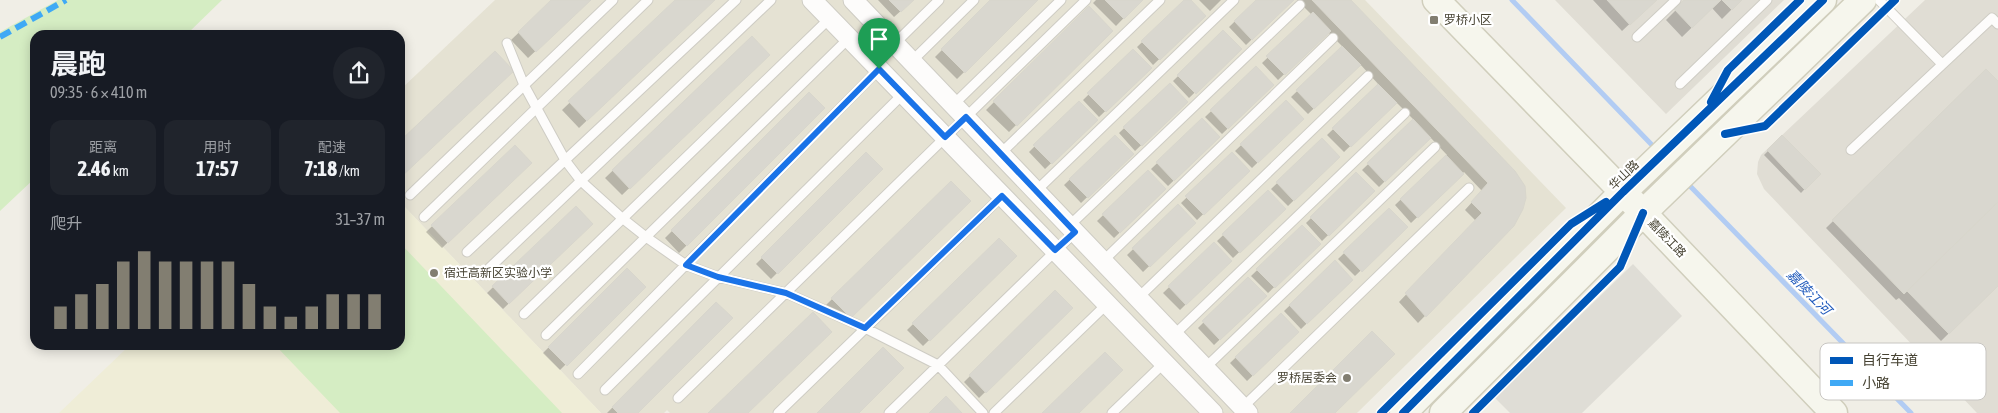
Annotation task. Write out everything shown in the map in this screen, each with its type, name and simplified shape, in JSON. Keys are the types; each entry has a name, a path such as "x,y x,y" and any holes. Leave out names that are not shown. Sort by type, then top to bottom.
{"street":[{"path":"812,0 1213,413"},
{"path":"853,0 1174,335 1242,411"},
{"name":"嘉陵江路","path":"1436,0 1820,398"},
{"name":"华山路","path":"1402,413 1623,192 1823,0"},
{"path":"1443,413 1643,213 1863,0"},
{"name":"嘉陵江路","path":"1822,400 1834,413"}],"lane":[{"path":"410,195 613,0"},
{"path":"424,217 648,0"},
{"path":"468,252 736,0"},
{"path":"482,275 771,0"},
{"path":"578,374 686,265 876,66 895,43 939,0"},
{"path":"912,61 974,0"},
{"path":"678,398 945,137 959,111 1061,0"},
{"path":"959,111 1086,0"},
{"path":"1000,154 1160,0"},
{"path":"1036,191 1234,0"},
{"path":"1637,37 1676,0"},
{"path":"1680,84 1767,0"},
{"path":"1879,0 1942,64"},
{"path":"889,413 1055,250 1072,229 1300,4"},
{"path":"524,314 830,18"},
{"path":"1851,150 1992,18 1998,24"},
{"path":"546,335 849,38"},
{"path":"1103,261 1333,38"},
{"path":"507,43 524,85 565,160 581,181 646,237 686,265 718,277 786,293 865,328 938,365 983,413"},
{"path":"1138,298 1368,76"},
{"path":"605,390 903,94"},
{"path":"1174,335 1405,113"},
{"path":"1205,368 1435,147"},
{"path":"1242,411 1469,188"},
{"path":"778,413 1002,196"},
{"path":"994,413 1106,304"},
{"path":"1112,413 1164,363"}],"shaded area":[{"path":"495,0 1365,0 1566,208 1357,413 670,413 667,410 664,413 601,413 405,207 405,85"},
{"path":"1555,0 1784,0 1666,114"},
{"path":"1925,0 1998,0 1998,413 1977,413 1965,400 1986,400 1986,343 1910,343 1764,189 1757,174 1761,155"},
{"name":"宿迁高新区实验小学","path":"405,207 601,413 59,413 125,350 405,350"},
{"path":"1633,264 1682,316 1582,413 1510,413 1495,398"}],"green space":[{"path":"58,0 222,0 191,30 30,30 30,183 0,211 0,32"},
{"path":"405,248 562,413 340,413 280,350 405,350"}],"building":[{"path":"551,0 591,0 536,52 518,32"},
{"path":"675,0 715,0 587,121 568,101"},
{"path":"889,0 914,0 901,12"},
{"path":"990,0 1038,0 965,73 941,49"},
{"path":"1105,0 1143,0 1124,19"},
{"path":"1184,0 1191,0 1206,16 1160,60 1141,41"},
{"path":"1256,0 1294,0 1252,40 1234,21"},
{"path":"1312,0 1351,0 1515,171 1525,186 1526,198 1523,209 1514,226 1426,317 1405,293 1482,213 1471,202 1488,183"},
{"path":"1607,0 1657,0 1630,25"},
{"path":"1684,0 1721,0 1692,28 1674,9"},
{"path":"1722,0 1742,0 1732,10"},
{"path":"1089,6 1113,31 1017,126 993,101"},
{"path":"1313,12 1331,31 1285,75 1266,56"},
{"path":"1223,30 1242,49 1196,94 1177,75"},
{"path":"752,36 770,55 630,189 612,170"},
{"path":"1342,46 1361,65 1314,109 1296,90"},
{"path":"1133,49 1152,68 1106,112 1087,93"},
{"path":"495,51 514,71 405,173 405,136"},
{"path":"1256,66 1274,85 1228,129 1210,110"},
{"path":"1986,69 1998,81 1998,202 1904,294 1832,220"},
{"path":"1170,83 1188,102 1142,146 1123,127"},
{"path":"1378,84 1397,103 1351,147 1332,128"},
{"path":"809,92 825,108 687,246 671,230"},
{"path":"1286,100 1304,119 1258,163 1240,144"},
{"path":"1079,101 1098,120 1052,164 1033,145"},
{"path":"1202,118 1220,137 1174,181 1156,162"},
{"path":"1413,119 1431,138 1385,182 1367,163"},
{"path":"1115,135 1134,154 1088,198 1069,179"},
{"path":"1782,135 1821,174 1805,190 1767,150"},
{"path":"1322,138 1340,157 1294,201 1276,182"},
{"path":"515,145 532,163 448,243 431,225"},
{"path":"866,152 883,169 778,274 761,257"},
{"path":"1232,152 1250,171 1204,215 1185,196"},
{"path":"1446,155 1464,174 1418,218 1400,199"},
{"path":"1148,170 1166,189 1120,233 1102,214"},
{"path":"1356,172 1375,191 1329,236 1310,217"},
{"path":"951,181 971,201 851,318 831,298"},
{"path":"1268,190 1286,209 1240,253 1222,234"},
{"path":"1998,202 1998,286 1949,334 1907,291"},
{"path":"1178,204 1196,223 1150,267 1132,248"},
{"path":"576,206 593,224 509,304 492,286"},
{"path":"1389,208 1408,227 1362,272 1343,252"},
{"path":"1302,225 1321,244 1275,288 1256,269"},
{"path":"999,238 1017,256 930,341 912,323"},
{"path":"1214,242 1232,261 1186,305 1168,286"},
{"path":"1335,260 1353,280 1307,324 1289,305"},
{"path":"627,268 646,287 567,366 548,347"},
{"path":"1248,277 1267,296 1220,340 1202,321"},
{"path":"1055,290 1073,308 986,393 969,375"},
{"path":"716,302 733,318 638,413 618,413 612,407"},
{"path":"813,312 832,332 748,413 708,413"},
{"path":"1281,313 1299,332 1253,376 1235,357"},
{"path":"1372,331 1395,354 1335,413 1290,413"},
{"path":"883,347 904,368 859,413 817,413"},
{"path":"1105,352 1123,370 1079,413 1042,413"},
{"path":"946,396 962,413 929,413"}],"waterway":[{"name":"嘉陵江河","path":"1512,0 1651,144"},
{"name":"嘉陵江河","path":"1690,186 1843,343"},
{"name":"嘉陵江河","path":"1898,400 1911,413"}],"marked path":[{"path":"0,37 66,0"}],"cycle path":[{"path":"1711,102 1728,70 1800,0"},
{"path":"1403,413 1623,192 1823,0"},
{"path":"1725,134 1765,126 1895,0"},
{"path":"1381,413 1571,224 1606,202"},
{"path":"1473,413 1620,267 1643,213"}],"place":[{"name":"罗桥小区","path":"1434,20"},
{"name":"宿迁高新区实验小学","path":"434,273"},
{"name":"罗桥居委会","path":"1347,378"}],"route":[{"path":"879,69 945,137 966,117 1075,232 1055,250 1002,196 865,328 786,293 718,277 686,265 831,118 879,69"}]}
